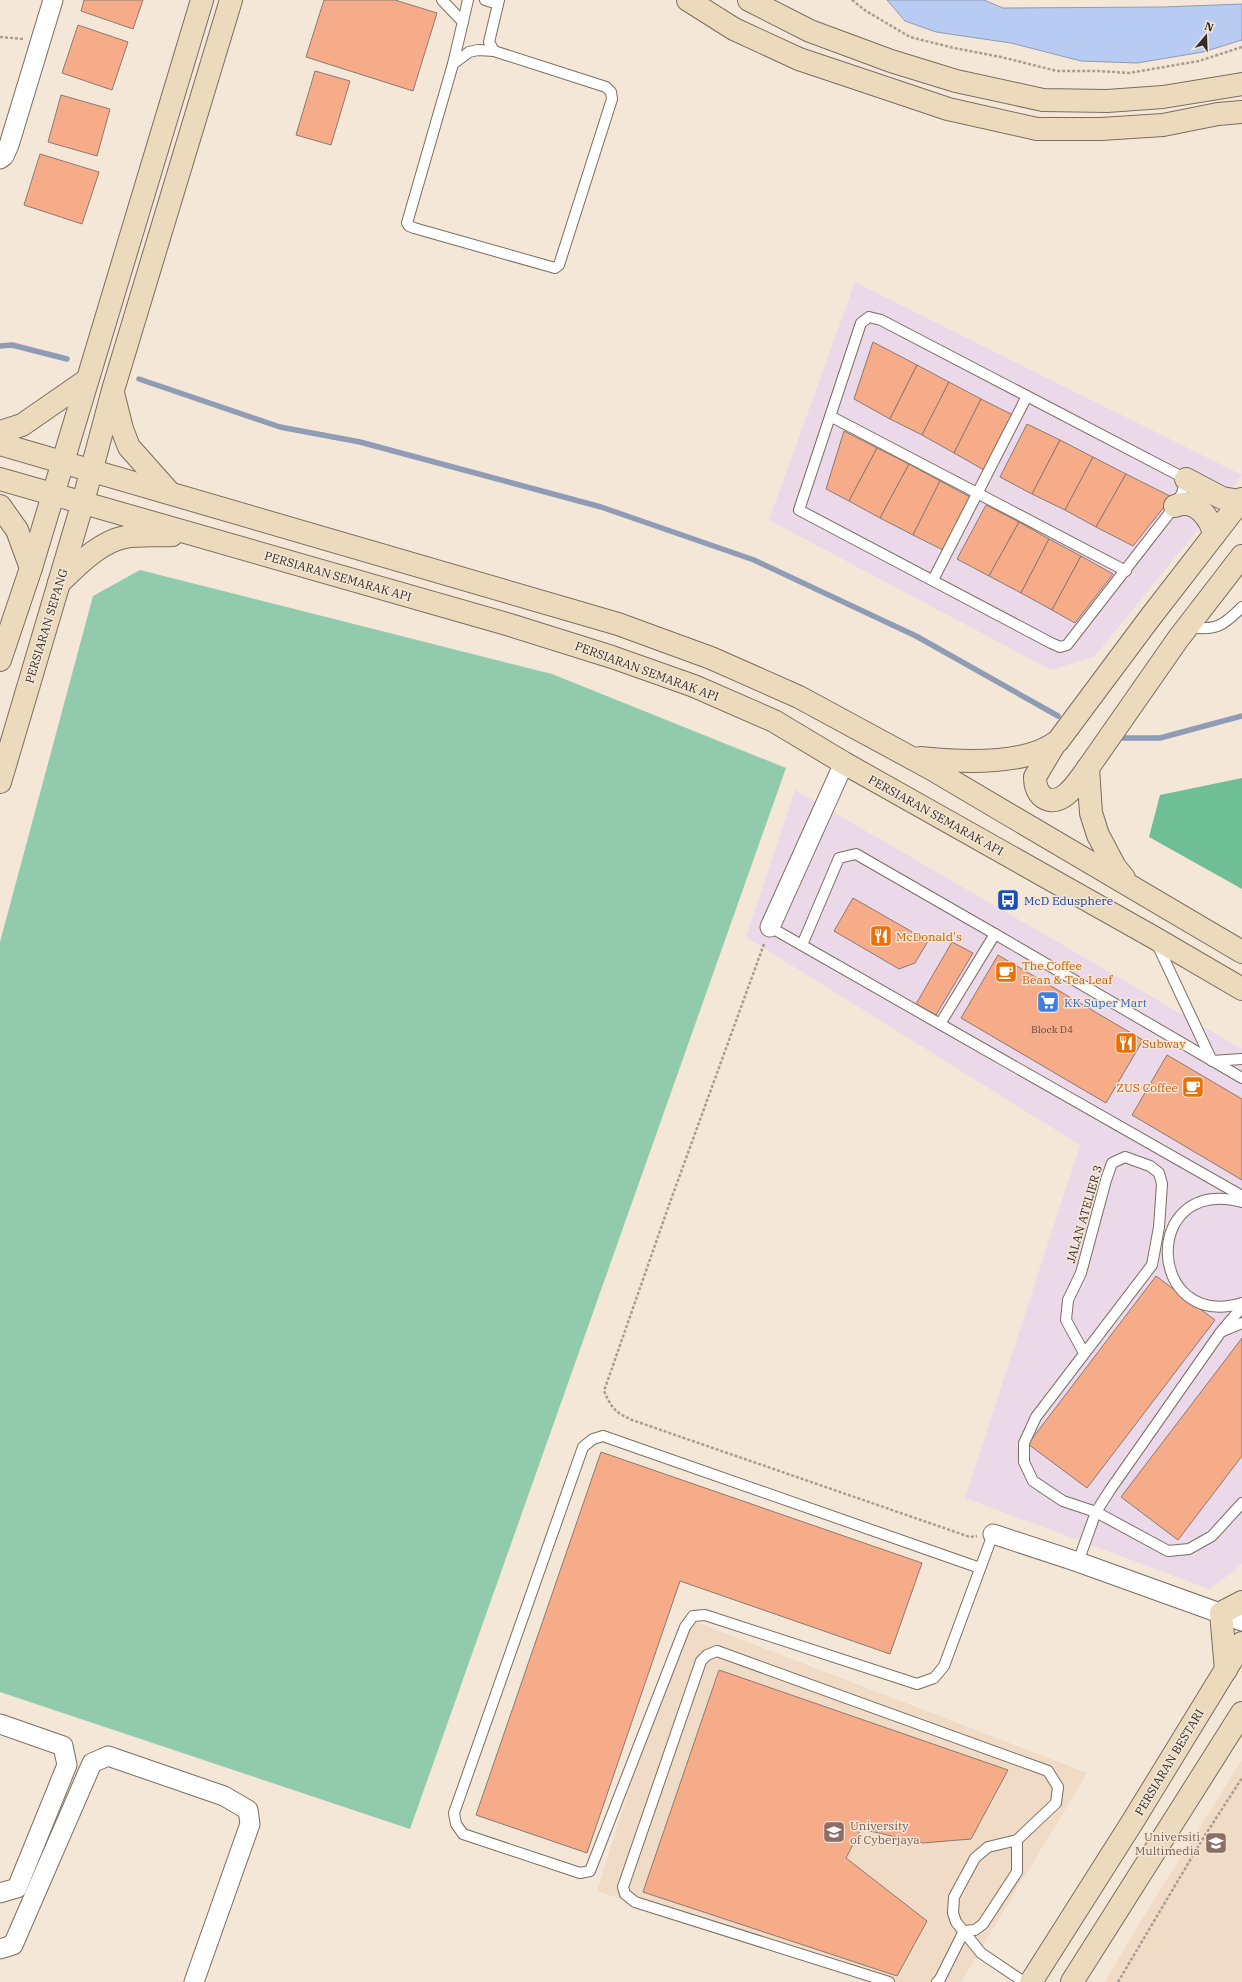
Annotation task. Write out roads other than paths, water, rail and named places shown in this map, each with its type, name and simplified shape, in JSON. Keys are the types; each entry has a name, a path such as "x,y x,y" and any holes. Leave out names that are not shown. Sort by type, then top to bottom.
{"main road":[{"path":"0,660 31,568 202,0"},
{"name":"PERSIARAN SEPANG","path":"0,782 83,502 113,390 231,0"},
{"path":"688,0 734,29 799,59 948,109 1037,129 1101,129 1163,125 1218,114 1242,112"},
{"path":"750,0 810,31 891,61 956,81 1043,100 1107,101 1162,97 1242,84"},
{"path":"0,432 22,425 87,380"},
{"path":"113,390 122,430 129,447 169,492"},
{"path":"0,444 618,624 711,658 799,697 908,756 1129,884 1242,952"},
{"name":"PERSIARAN SEMARAK API","path":"0,478 510,625 612,657 694,686 774,721 844,763 1153,937 1242,989"},
{"path":"1186,479 1222,498 1241,500"},
{"path":"1241,500 1054,744 1035,777 1038,792 1045,798 1052,800 1062,798 1088,768 1188,626 1242,556"},
{"path":"1175,506 1180,503 1187,504 1206,515 1212,525 1214,535"},
{"path":"0,506 17,530 31,568"},
{"path":"59,583 99,548 125,537 191,534"},
{"path":"908,756 950,761 1012,759 1054,744"},
{"path":"1088,768 1091,813 1098,835 1115,867 1129,884"},
{"path":"1226,1670 1221,1613 1242,1602"},
{"name":"PERSIARAN BESTARI","path":"1031,1982 1133,1822 1242,1643"},
{"path":"1072,1982 1242,1712"}],"street":[{"path":"0,159 4,156 9,145 53,0"},
{"path":"770,927 844,763"},
{"path":"993,1534 1078,1562 1242,1621"},
{"path":"0,1724 63,1746 67,1765 17,1888 0,1893"},
{"path":"0,1949 13,1945 92,1763 108,1756 224,1796 248,1810 250,1824 194,1982"}],"lane":[{"path":"442,0 463,22"},
{"path":"453,64 469,52 478,50 494,51 606,87 611,92 612,99 559,264 554,268 409,226 407,223 453,64 468,0"},
{"path":"485,0 498,2 489,42 494,51"},
{"path":"869,317 881,320 1186,479 1182,493 1175,506 1072,641 1067,645 1060,647 800,510 830,416 861,323 869,317"},
{"path":"933,580 1027,396"},
{"path":"830,416 978,492 1126,571"},
{"path":"1188,626 1201,628 1226,624 1242,607"},
{"path":"802,946 839,858 856,854 1212,1062 1242,1078"},
{"path":"770,927 1242,1196"},
{"path":"940,1024 995,934"},
{"path":"1153,937 1212,1062"},
{"path":"1212,1062 1242,1059"},
{"name":"JALAN ATELIER 3","path":"1084,1353 1066,1320 1068,1300 1081,1273 1112,1163 1125,1156 1150,1166 1159,1173 1162,1184 1159,1226 1152,1265 1036,1417 1024,1442 1024,1462 1033,1481 1063,1501 1096,1512 1168,1551 1189,1549 1212,1536 1242,1503"},
{"path":"1242,1202 1227,1198 1209,1199 1192,1206 1178,1218 1172,1229 1169,1235 1166,1254 1170,1272 1180,1288 1194,1300 1212,1306 1230,1307 1242,1303"},
{"path":"1078,1562 1096,1512 1220,1333 1242,1307"},
{"path":"1220,1333 1242,1323"},
{"path":"980,1568 603,1436 593,1439 583,1447 454,1813 456,1824 463,1834 580,1873 590,1871 685,1627 694,1616 705,1615 917,1684 934,1678 944,1666 993,1534"},
{"path":"889,1982 634,1902 625,1894 623,1887 701,1661 707,1655 717,1651 1048,1771 1058,1787 1056,1803 1017,1840 988,1847 974,1858 954,1897 953,1913 956,1922 981,1953 1024,1982"},
{"path":"964,1931 975,1930 983,1924 1017,1872 1017,1840"},
{"path":"941,1981 964,1931"}],"water":[{"path":"887,0 984,0 1003,8 1163,7 1242,4 1242,40 1203,52 1137,63 1081,61 1011,43 936,32 905,21"}],"waterway":[{"path":"0,346 12,345 67,359"},
{"path":"139,379 280,427 360,442 601,507 754,560 916,636 1058,716"},
{"path":"1121,738 1160,738 1242,716"}],"place":[{"name":"McD Edusphere","path":"1008,900"},
{"name":"McDonald's","path":"881,936"},
{"name":"The Coffee Bean & Tea Leaf","path":"1006,972"},
{"name":"KK Super Mart","path":"1048,1002"},
{"name":"Subway","path":"1126,1043"},
{"name":"ZUS Coffee","path":"1193,1087"},
{"name":"University of Cyberjaya","path":"834,1832"},
{"name":"Universiti Multimedia","path":"1216,1843"}]}
